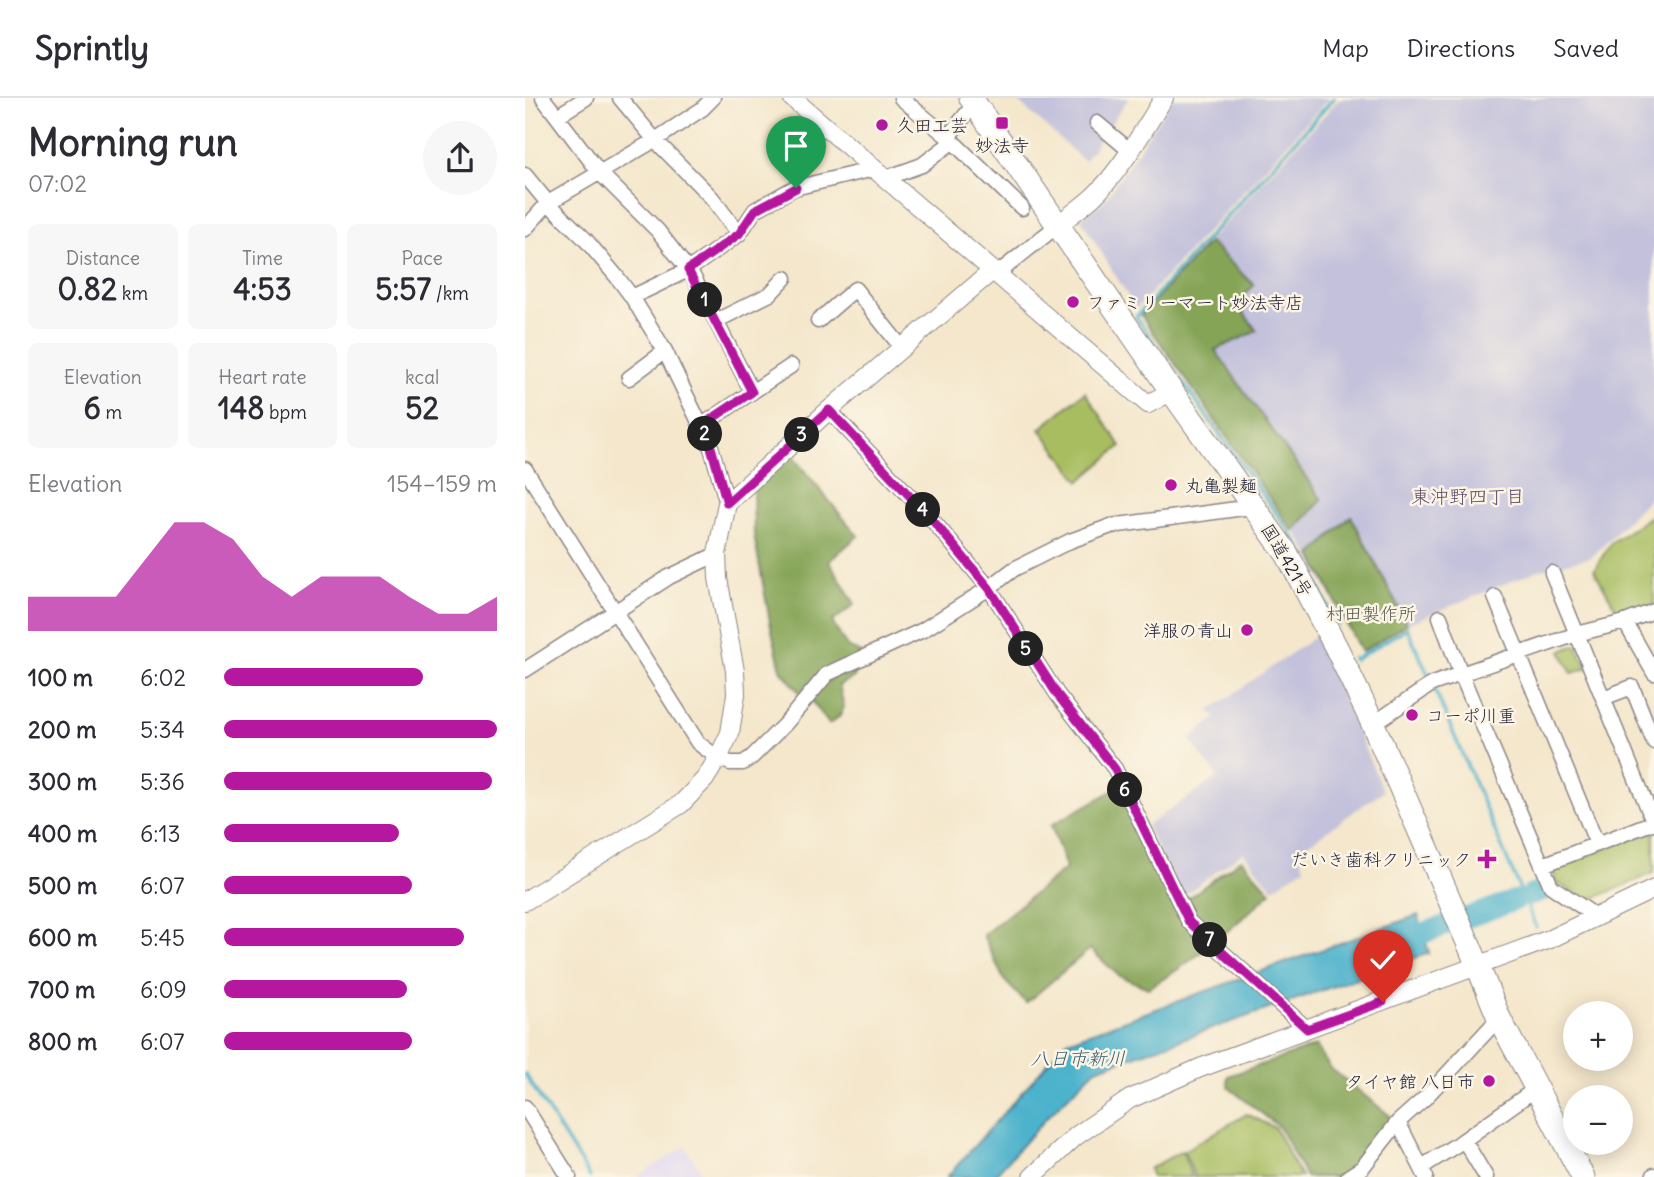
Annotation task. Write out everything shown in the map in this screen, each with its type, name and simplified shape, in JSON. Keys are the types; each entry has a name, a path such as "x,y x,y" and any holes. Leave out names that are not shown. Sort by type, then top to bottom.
{"highway":[{"name":"国道421号","path":"973,101 1287,554 1373,724 1499,1018 1583,1177"}],"street":[{"path":"543,98 600,173 659,231 688,270 752,392"},
{"path":"557,116 586,98"},
{"path":"620,98 655,140 712,198 739,234"},
{"path":"525,229 548,203 655,140 702,109 713,98"},
{"path":"792,98 1148,404 1172,391"},
{"path":"901,98 1022,208"},
{"path":"727,503 829,410 991,271 1002,270 1093,197 1164,98"},
{"path":"632,297 688,270 739,234 755,210 794,188 922,165 950,140 973,101"},
{"path":"1097,123 1129,150"},
{"path":"525,175 548,203 585,239 632,297 666,351 711,447 727,503 717,554 718,578 736,671 736,694 730,733 705,779 681,803 525,901"},
{"path":"716,321 770,294 785,278"},
{"path":"818,321 855,289 902,348"},
{"path":"629,379 666,351"},
{"path":"701,426 792,366"},
{"path":"829,410 934,522 989,588 1057,694 1115,769 1189,922 1307,1029"},
{"path":"525,469 698,743 718,758 730,763 743,763 752,757 786,723 827,674 923,630 1014,569 1070,541 1111,526 1244,508 1248,499"},
{"path":"525,670 669,577 717,554"},
{"path":"1543,865 1654,822 1552,573"},
{"path":"1496,597 1597,844"},
{"path":"1373,724 1433,684 1577,634 1625,622 1654,611"},
{"path":"1440,617 1461,674 1551,886 1597,917"},
{"path":"1625,622 1654,673"},
{"path":"1603,698 1632,687 1654,742"},
{"path":"1032,1177 1076,1136 1130,1099 1200,1068 1307,1029 1474,957 1550,939 1654,889"},
{"path":"1348,1177 1365,1172 1398,1122 1425,1098 1499,1018"},
{"path":"1398,1122 1424,1172 1537,1088"},
{"path":"525,1107 569,1177"},
{"path":"1464,1140 1486,1177"}],"shaded area":[{"path":"1014,98 1129,98 1084,161"},
{"path":"1173,98 1329,98 1136,309 1081,219 1105,200"},
{"path":"1340,98 1654,98 1654,493 1592,557 1541,569 1407,624 1361,652 1301,540 1141,315"},
{"path":"1316,636 1383,791 1297,852 1305,867 1273,889 1243,852 1182,897 1146,826 1218,777 1189,739 1216,718 1209,711"},
{"path":"685,1147 705,1177 636,1177"}],"green space":[{"path":"1209,242 1254,285 1237,304 1257,331 1215,350 1322,500 1293,531 1141,315"},
{"path":"1085,392 1121,446 1080,481 1040,429"},
{"path":"789,452 858,536 829,561 855,604 832,622 847,647 862,653 803,697 781,670 754,535 753,482"},
{"path":"1654,514 1654,607 1622,619 1594,570 1611,543"},
{"name":"村田製作所","path":"1351,516 1407,624 1361,652 1312,555"},
{"path":"1576,645 1588,668 1572,673 1561,651"},
{"path":"860,659 854,677 839,685 844,707 840,716 829,724 812,701 822,686"},
{"path":"1116,789 1187,917 1183,902 1241,859 1271,892 1197,956 1148,988 1119,976 1090,949 1026,1003 1004,980 983,935 1066,868 1051,825"},
{"path":"1654,830 1654,873 1588,901 1556,882 1552,868"},
{"path":"1316,1046 1330,1068 1398,1122 1348,1177 1306,1177 1279,1127 1228,1087 1228,1076"},
{"path":"1247,1114 1275,1128 1301,1177 1195,1177 1184,1151"},
{"path":"1182,1151 1192,1177 1152,1177 1149,1169"}],"water":[{"name":"八日市新川","path":"1418,915 1429,953 1096,1069 1048,1116 993,1177 947,1177 1067,1041"}],"waterway":[{"path":"1334,98 1136,317 1298,544 1337,625"},
{"path":"1353,658 1354,660 1407,628 1431,681"},
{"path":"1434,688 1536,927"},
{"name":"八日市新川","path":"1531,895 1540,892"},
{"name":"八日市新川","path":"1396,943 1516,900"},
{"path":"525,1074 590,1177"}],"place":[{"name":"妙法寺","path":"1002,123"},
{"name":"久田工芸","path":"882,125"},
{"name":"ファミリーマート妙法寺店","path":"1073,302"},
{"name":"丸亀製麺","path":"1171,485"},
{"name":"洋服の青山","path":"1247,630"},
{"name":"コーポ川重","path":"1412,715"},
{"name":"だいき歯科クリニック","path":"1487,859"},
{"name":"タイヤ館 八日市","path":"1489,1081"}],"district":[{"name":"東沖野四丁目","path":"1468,496"}],"route":[{"path":"796,188 755,210 739,234 688,270 752,392 701,426 711,447 727,503 829,410 934,522 989,588 1057,694 1115,769 1189,922 1307,1029 1383,1002"}]}
